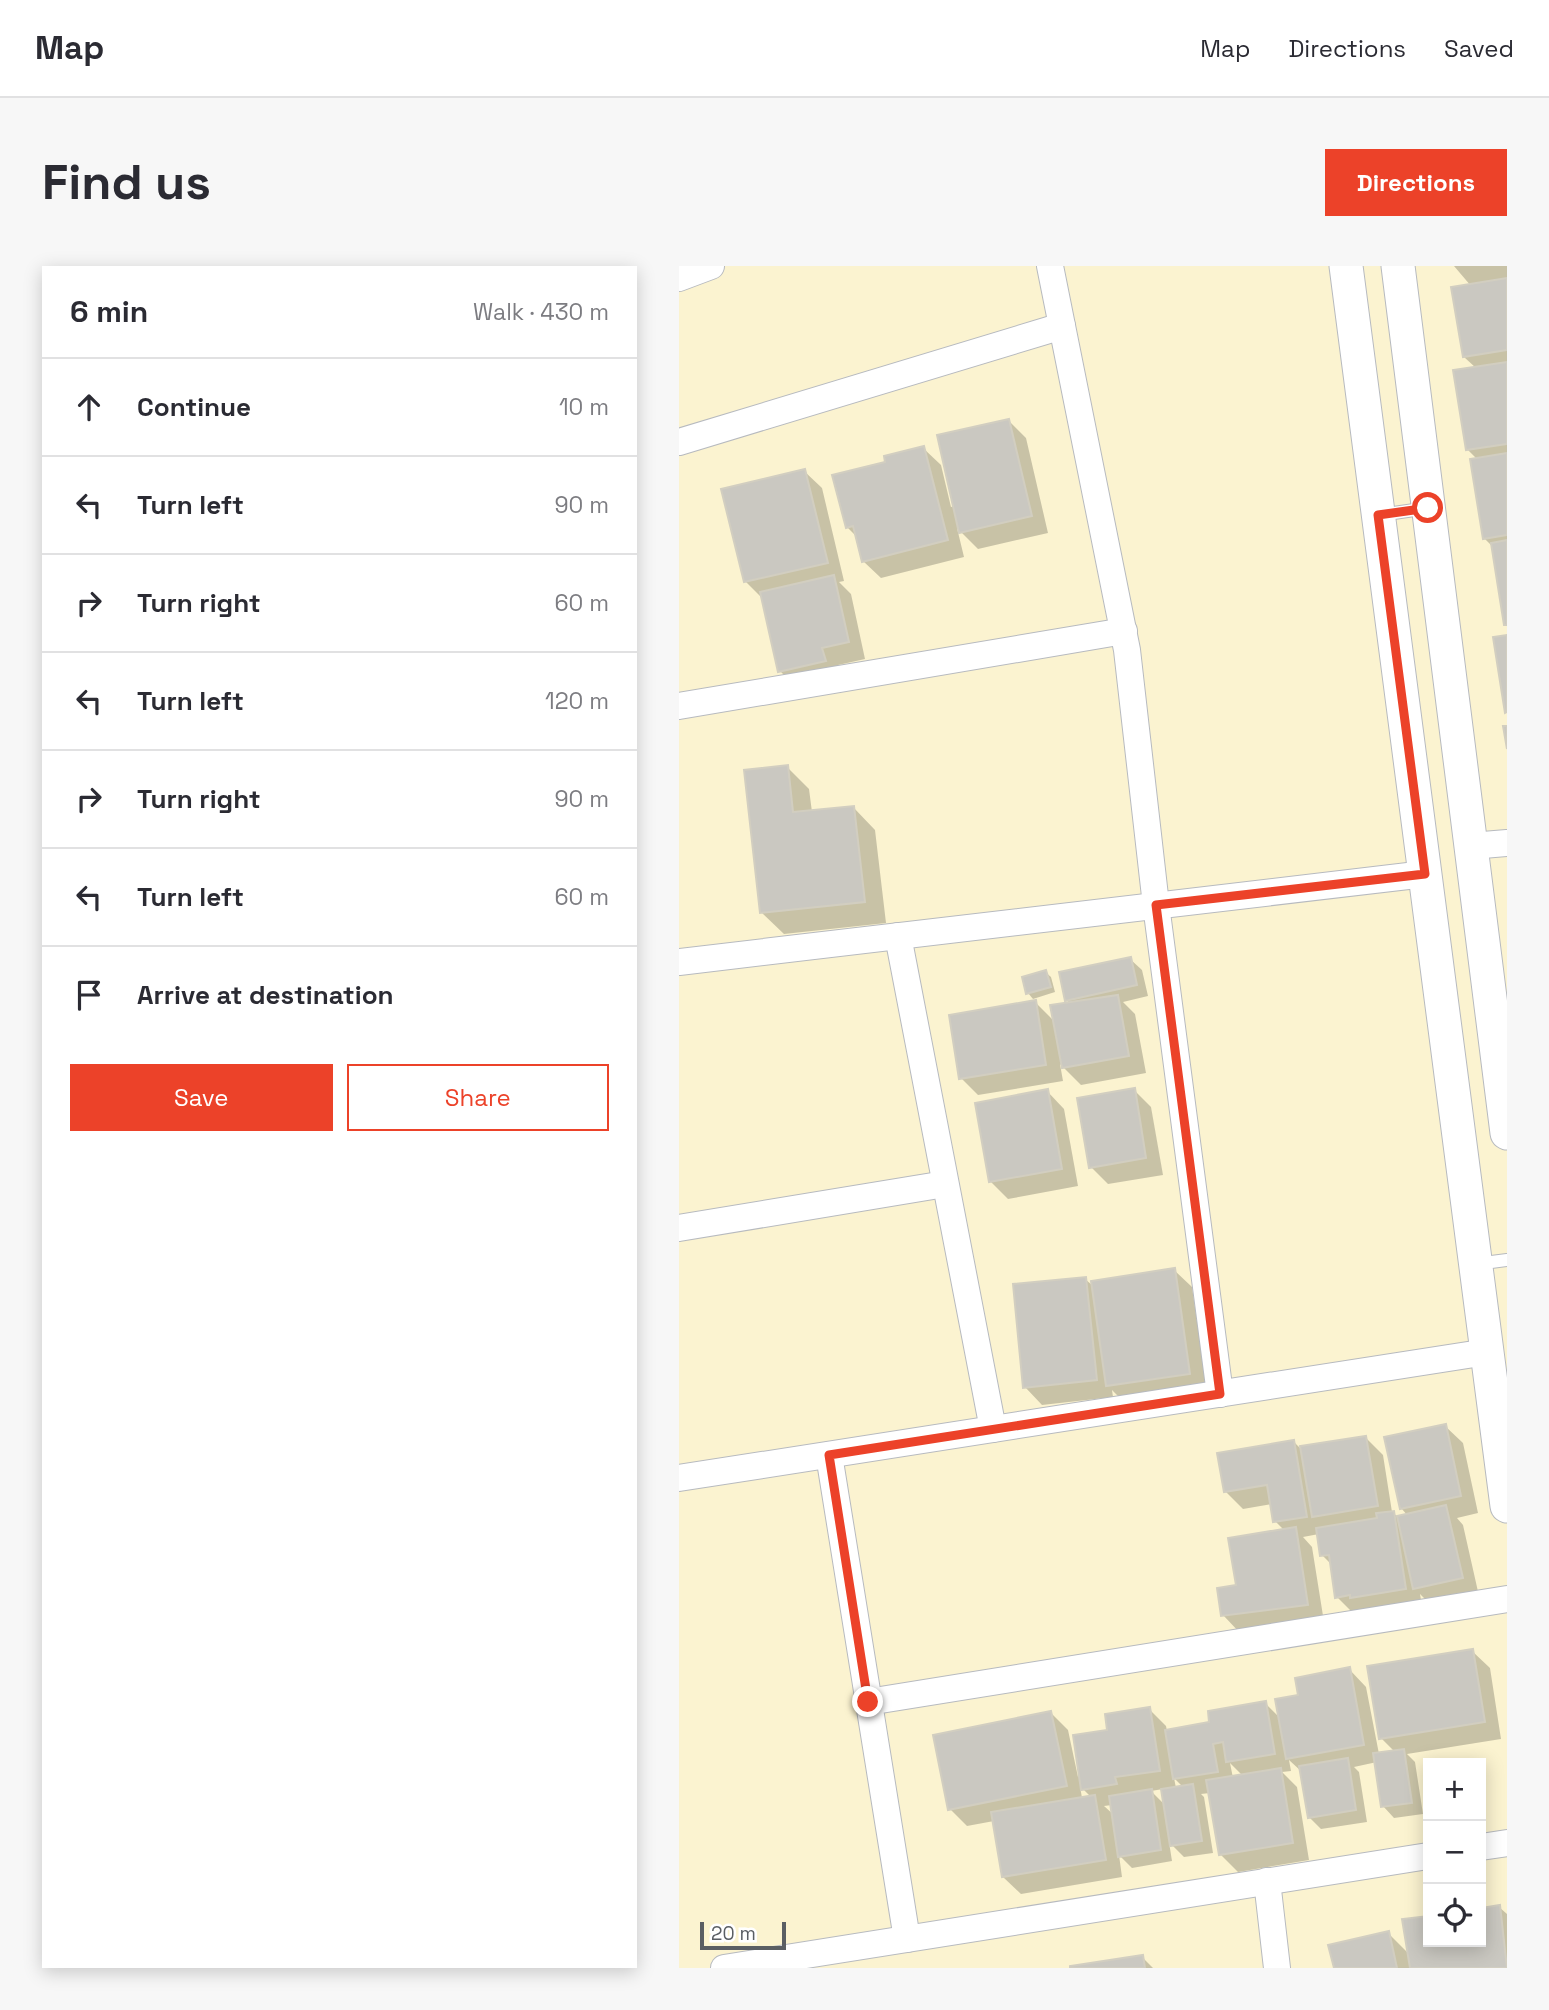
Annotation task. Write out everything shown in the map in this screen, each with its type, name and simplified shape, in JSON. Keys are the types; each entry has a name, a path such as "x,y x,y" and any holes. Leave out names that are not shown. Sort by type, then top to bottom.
{"street":[{"path":"679,278 711,266"},
{"path":"1050,266 1124,631 1156,905 1220,1394"},
{"path":"1346,266 1425,874 1491,1262 1487,1352 1507,1506"},
{"path":"1398,266 1507,1133"},
{"path":"679,442 1062,326"},
{"path":"679,706 1124,631"},
{"path":"1471,846 1507,843"},
{"path":"679,961 1425,874"},
{"path":"898,936 993,1429"},
{"path":"679,1228 946,1184"},
{"path":"679,1478 1487,1352"},
{"path":"829,1455 907,1939"},
{"path":"868,1702 1507,1599"},
{"path":"1486,1846 1507,1843"},
{"path":"724,1968 760,1965 1423,1857"},
{"path":"1267,1881 1277,1968"}],"lane":[{"path":"1378,515 1428,508"}],"sand":[{"path":"679,266 1507,266 1507,1968 679,1968"}],"building":[{"path":"1507,278 1507,350 1463,357 1451,287"},
{"path":"1507,362 1507,444 1466,450 1453,370"},
{"path":"1009,419 1032,516 959,533 937,435"},
{"path":"924,446 948,540 862,562 853,526 846,528 832,475 885,462 884,456"},
{"path":"1507,453 1507,535 1483,539 1470,459"},
{"path":"805,469 828,563 744,582 721,489"},
{"path":"1507,540 1507,625 1504,625 1491,543"},
{"path":"834,575 849,642 822,648 826,661 778,672 760,592"},
{"path":"1507,635 1507,712 1505,713 1493,637"},
{"path":"1503,726 1507,726 1507,749"},
{"path":"788,765 793,812 854,806 865,902 760,913 744,770"},
{"path":"1131,957 1137,985 1065,1001 1059,972"},
{"path":"1046,970 1051,987 1026,994 1022,977"},
{"path":"1118,995 1129,1056 1062,1068 1050,1005"},
{"path":"1036,1000 1046,1065 959,1079 949,1015"},
{"path":"1135,1088 1146,1158 1089,1168 1077,1098"},
{"path":"1048,1089 1062,1169 989,1182 975,1103"},
{"path":"1175,1268 1190,1374 1106,1386 1091,1281"},
{"path":"1086,1277 1097,1380 1023,1388 1013,1284"},
{"path":"1446,1424 1461,1496 1400,1509 1384,1437"},
{"path":"1366,1436 1378,1506 1312,1517 1300,1446"},
{"path":"1294,1440 1307,1517 1273,1522 1267,1485 1224,1492 1217,1453"},
{"path":"1446,1505 1463,1578 1413,1589 1397,1516"},
{"path":"1394,1511 1406,1589 1335,1598 1329,1555 1320,1556 1316,1528 1377,1518 1376,1513"},
{"path":"1296,1527 1308,1605 1221,1616 1217,1588 1236,1585 1228,1538"},
{"path":"1473,1649 1485,1722 1379,1739 1367,1666"},
{"path":"1350,1667 1364,1745 1286,1759 1275,1699 1298,1695 1295,1678"},
{"path":"1266,1701 1275,1754 1226,1762 1223,1742 1213,1744 1218,1772 1173,1779 1165,1730 1209,1722 1208,1711"},
{"path":"1150,1707 1160,1771 1115,1777 1117,1784 1081,1790 1073,1735 1107,1730 1105,1714"},
{"path":"1051,1711 1067,1786 948,1810 933,1735"},
{"path":"1404,1749 1412,1803 1381,1807 1373,1753"},
{"path":"1348,1758 1356,1810 1308,1818 1299,1766"},
{"path":"1281,1768 1293,1843 1219,1855 1206,1780"},
{"path":"1193,1784 1202,1841 1170,1846 1161,1789"},
{"path":"1152,1789 1161,1850 1118,1857 1109,1796"},
{"path":"1095,1795 1106,1860 1002,1877 991,1812"},
{"path":"1500,1905 1507,1968 1410,1968 1402,1919 1423,1917 1423,1947 1486,1947 1486,1907"},
{"path":"1389,1931 1397,1968 1334,1968 1328,1945"},
{"path":"1143,1955 1145,1968 1070,1968 1070,1966"}],"route":[{"path":"868,1702 829,1455 1220,1394 1156,905 1425,874 1378,515 1428,508"}]}
